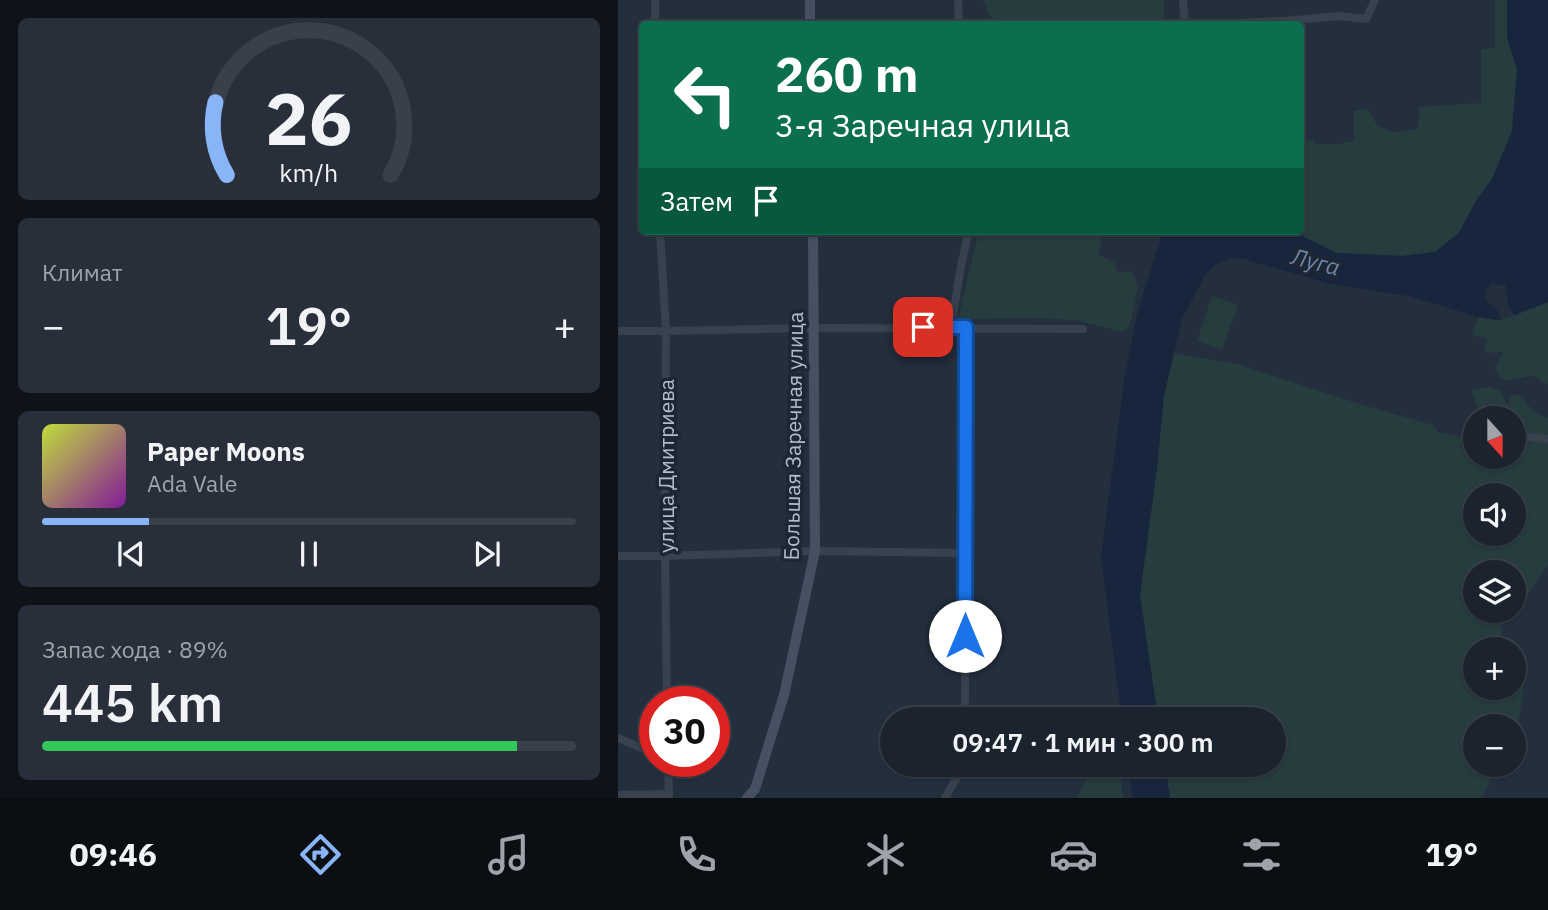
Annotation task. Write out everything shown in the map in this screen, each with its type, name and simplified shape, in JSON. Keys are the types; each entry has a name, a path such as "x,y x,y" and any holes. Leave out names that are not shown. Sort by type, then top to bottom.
{"street":[{"path":"655,0 655,21"},
{"path":"810,0 810,21"},
{"path":"958,0 959,21"},
{"path":"1183,0 1184,21"},
{"path":"1284,21 1339,16 1366,19 1375,0"},
{"name":"улица Дмитриева","path":"660,235 666,331 667,686"},
{"name":"Большая Заречная улица","path":"747,798 756,789 784,695 815,551 813,235"},
{"path":"951,327 968,235"},
{"path":"618,331 951,327 1083,329"},
{"path":"965,707 966,327"},
{"path":"1526,437 1548,439"},
{"path":"618,555 815,551 965,553"},
{"path":"618,738 639,747"},
{"path":"618,795 669,796 668,777"},
{"path":"945,798 957,777"}],"green space":[{"path":"983,0 1164,0 1165,21 994,21"},
{"path":"1495,0 1507,0 1507,38 1517,69 1512,131 1492,179 1476,201 1459,233 1435,252 1402,256 1337,253 1300,235 1304,235 1304,139 1313,140 1315,144 1354,141 1354,111 1366,109 1377,126 1393,132 1418,129 1419,107 1481,103 1481,50 1495,47"},
{"path":"978,235 1103,235 1098,255 1116,262 1116,269 1120,273 1129,271 1133,274 1138,286 1130,325 1123,332 1074,320 958,319"},
{"path":"1212,296 1238,305 1222,350 1197,341"},
{"path":"1548,302 1548,383 1545,385 1533,375 1509,381 1499,377 1495,367 1503,352 1484,353 1487,339 1472,335 1478,317 1500,320"},
{"path":"1174,353 1237,364 1433,425 1438,432 1463,437 1463,469 1526,469 1526,441 1548,442 1548,565 1531,590 1526,595 1526,560 1463,560 1463,623 1503,623 1501,637 1463,637 1463,700 1522,700 1520,714 1463,714 1463,777 1492,777 1482,798 1170,798 1167,777 1286,777 1286,707 1156,707 1140,595 1164,396"},
{"path":"1489,387 1501,391 1507,405 1511,394 1523,397 1533,410 1548,418 1548,437 1526,432 1526,406 1477,406 1472,391"},
{"path":"1087,777 1120,777 1123,798 1077,798"}],"water":[{"name":"Луга","path":"1507,0 1548,0 1548,302 1515,315 1508,305 1505,285 1491,284 1484,292 1488,303 1499,314 1500,320 1497,320 1478,317 1409,296 1331,284 1244,259 1231,258 1217,264 1205,275 1182,319 1164,395 1140,595 1156,707 1120,707 1101,558 1124,380 1137,315 1162,235 1300,235 1337,253 1402,256 1435,252 1459,233 1476,201 1492,179 1512,131 1517,69 1507,38"},
{"path":"1130,777 1167,777 1170,798 1133,798"}],"route":[{"path":"923,327 966,327 965,636"}]}
